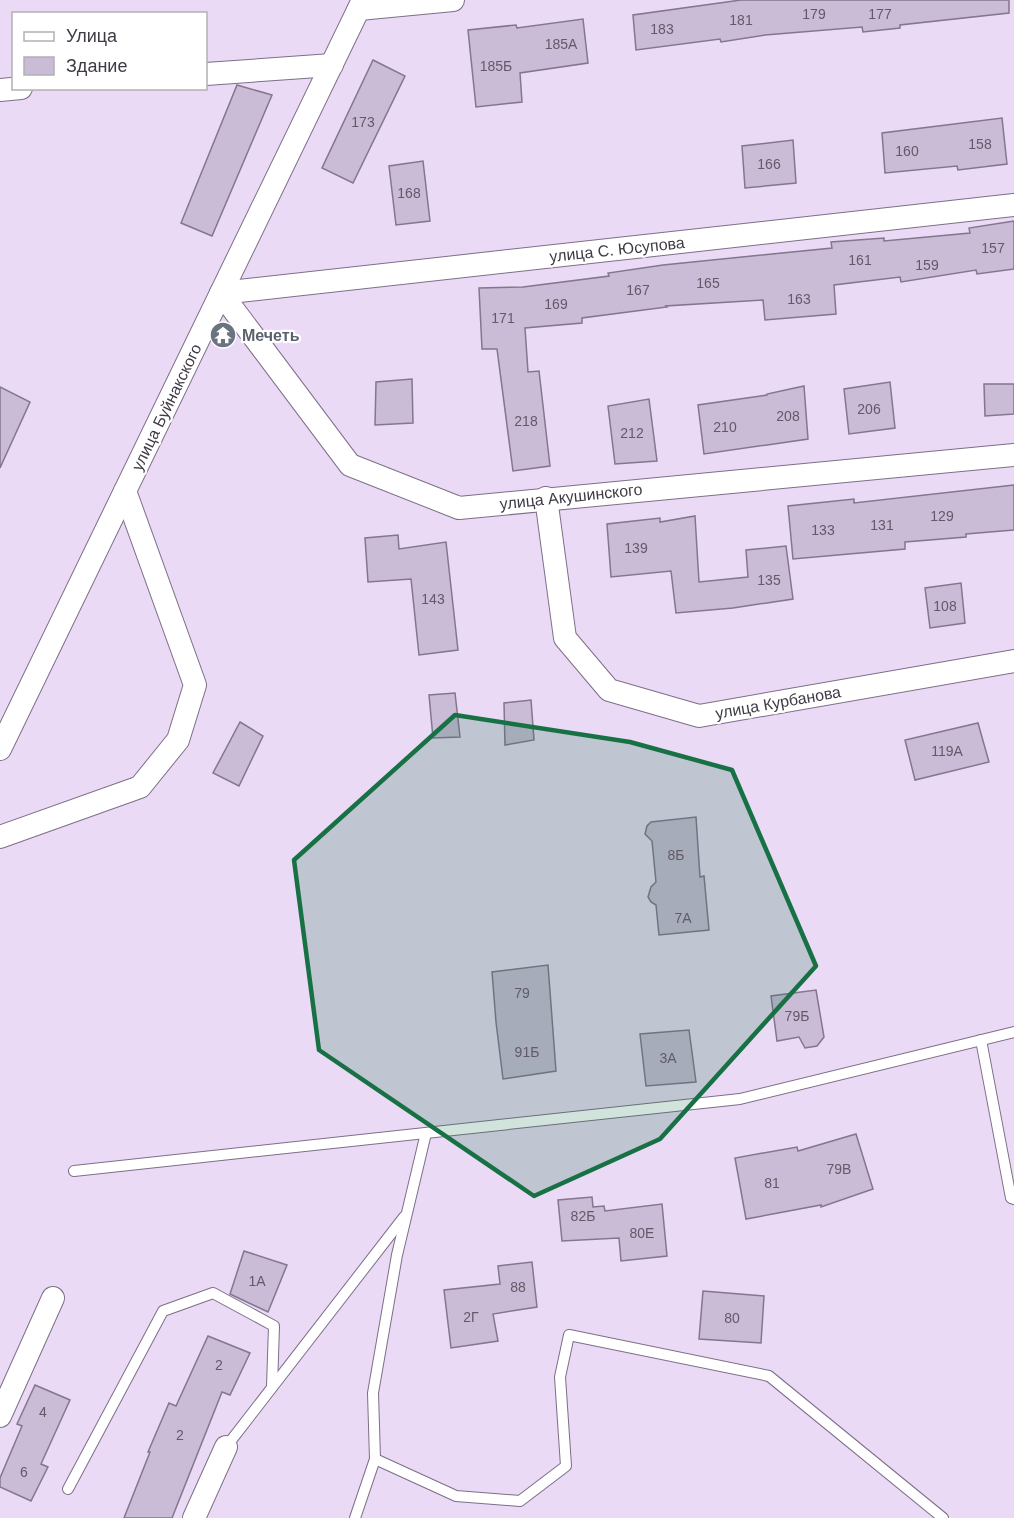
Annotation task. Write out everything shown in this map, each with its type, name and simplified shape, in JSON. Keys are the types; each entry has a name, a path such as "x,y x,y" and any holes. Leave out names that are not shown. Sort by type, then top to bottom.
{"street":[{"path":"361,5 453,0"},
{"name":"улица Буйнакского","path":"0,749 361,5"},
{"path":"207,74 332,65"},
{"name":"улица С. Юсупова","path":"221,293 1014,206"},
{"name":"улица Акушинского","path":"221,293 350,465 459,508 1014,454"},
{"path":"0,837 140,787 178,740 195,685 125,491"},
{"name":"улица Курбанова","path":"546,498 565,638 609,690 699,716 1014,662"},
{"path":"0,1416 53,1298"},
{"path":"194,1518 226,1447"}],"lane":[{"path":"74,1171 740,1099 1014,1032"},
{"path":"981,1040 1011,1198 1014,1199"},
{"path":"355,1518 375,1460 373,1393 397,1255 426,1133"},
{"path":"226,1447 407,1213"},
{"path":"68,1489 163,1311 213,1293 274,1326 272,1387"},
{"path":"375,1460 456,1496 520,1501 566,1466 560,1377 569,1335 769,1376 943,1518"}],"highlighted area":[{"path":"455,715 630,742 732,770 816,966 660,1139 534,1196 319,1050 294,860"}],"building":[{"path":"741,0 1009,0 1009,13 900,25 900,28 863,32 862,27 765,35 721,42 720,39 636,50 633,15"},
{"path":"583,19 588,63 520,73 522,102 476,107 468,30 516,25 517,28"},
{"path":"373,60 405,76 353,183 322,168"},
{"path":"237,85 272,95 212,236 181,223"},
{"path":"1002,118 1007,164 958,170 957,166 885,173 882,133"},
{"path":"793,140 796,183 745,188 742,146"},
{"path":"423,161 430,221 396,225 389,166"},
{"path":"1014,221 1014,269 977,274 976,270 901,282 900,277 834,285 836,314 765,320 763,300 666,306 582,318 582,323 525,328 528,372 539,371 550,466 513,471 497,349 482,349 479,288 523,287 609,276 608,273 663,265 832,248 831,242 884,238 884,241 970,233 969,228"},
{"path":"412,379 413,423 375,425 376,382"},
{"path":"890,382 895,428 849,434 844,389"},
{"path":"984,384 1014,384 1014,414 985,416"},
{"path":"804,386 808,439 704,454 698,405 767,395"},
{"path":"0,387 30,402 0,468"},
{"path":"649,399 657,461 615,464 608,406"},
{"path":"1014,485 1014,530 905,542 905,549 793,559 788,506 854,499 854,503"},
{"path":"695,516 699,582 748,577 746,550 786,546 793,599 733,608 676,613 671,571 611,577 607,524 660,518 660,522"},
{"path":"398,535 399,549 446,542 458,650 419,655 411,579 368,582 365,538"},
{"path":"961,583 965,623 930,628 925,588"},
{"path":"455,693 460,737 433,738 429,695"},
{"path":"531,700 534,740 505,745 504,703"},
{"path":"240,722 263,736 239,786 213,773"},
{"path":"978,723 989,762 915,780 905,740"},
{"path":"696,817 700,877 704,876 709,930 659,935 656,905 648,897 651,887 656,882 652,841 645,834 647,826 651,822"},
{"path":"548,965 556,1071 503,1079 492,972"},
{"path":"816,990 824,1037 817,1046 805,1048 799,1037 777,1041 771,996"},
{"path":"689,1030 696,1082 646,1086 640,1034"},
{"path":"856,1134 873,1189 821,1207 821,1205 746,1219 735,1158 797,1147 798,1151"},
{"path":"592,1197 593,1207 604,1206 605,1211 662,1204 667,1256 621,1261 619,1238 562,1241 558,1200"},
{"path":"244,1251 287,1265 268,1312 230,1294"},
{"path":"532,1262 537,1307 493,1314 498,1341 451,1348 444,1290 500,1284 498,1266"},
{"path":"703,1291 764,1296 761,1343 699,1339"},
{"path":"208,1336 250,1353 230,1395 222,1392 172,1518 124,1518 169,1403 176,1406"},
{"path":"35,1385 70,1400 41,1464 48,1467 31,1501 0,1487 0,1478 22,1426 17,1424"}],"place":[{"name":"Мечеть","path":"223,335"}]}
